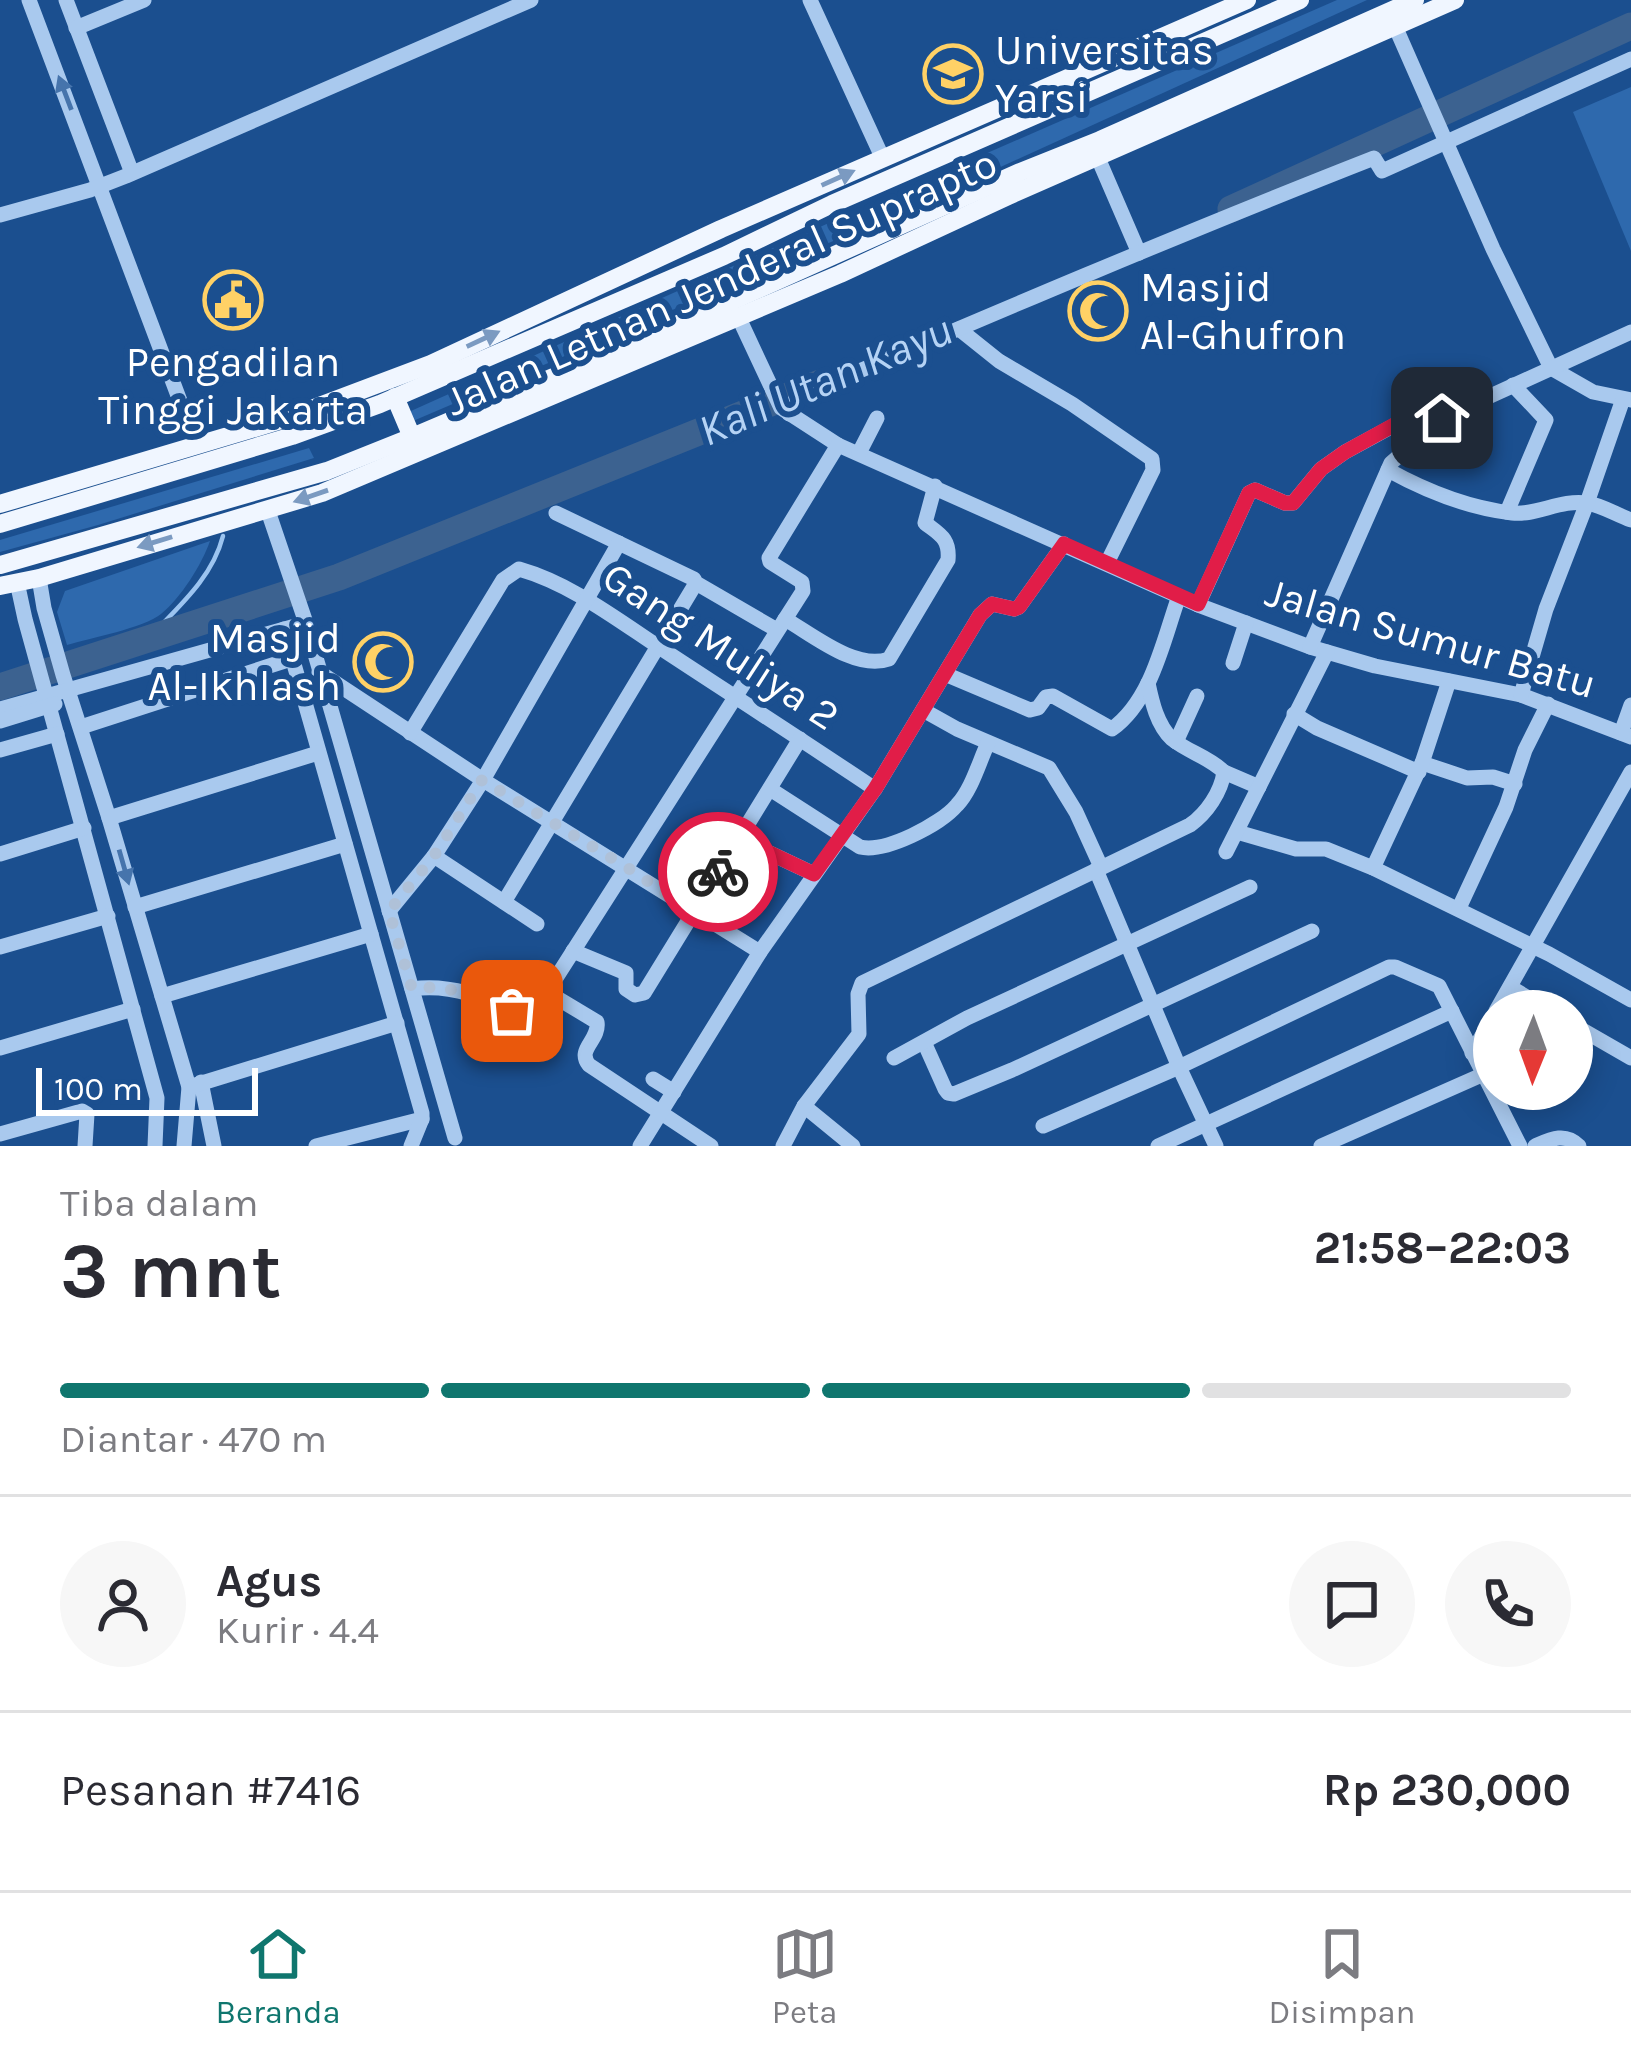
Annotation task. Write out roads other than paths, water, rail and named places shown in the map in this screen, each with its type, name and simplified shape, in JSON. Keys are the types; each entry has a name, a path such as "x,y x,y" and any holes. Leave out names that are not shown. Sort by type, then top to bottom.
{"main road":[{"name":"Jalan Letnan Jenderal Suprapto","path":"0,504 320,407 431,364 722,229 1247,0"},
{"name":"Jalan Letnan Jenderal Suprapto","path":"0,524 274,442 395,397 657,286 1300,0"},
{"name":"Jalan Letnan Jenderal Suprapto","path":"0,565 327,471 743,296 1415,0"},
{"name":"Jalan Letnan Jenderal Suprapto","path":"9,584 322,493 840,274 1455,0"},
{"path":"1040,92 1072,102"},
{"path":"1008,196 1020,172"},
{"path":"657,286 674,253"},
{"path":"628,344 660,351"},
{"path":"395,397 412,437"},
{"path":"199,528 208,505"}],"street":[{"path":"29,0 115,180"},
{"path":"66,0 115,180 197,446"},
{"path":"76,28 144,0"},
{"path":"0,215 115,180 531,0"},
{"path":"810,0 883,159"},
{"path":"1395,26 1551,368 1593,392 1627,400 1546,609 1521,695"},
{"path":"738,316 785,411 796,398 1139,252 1374,158 1382,171 1444,133 1631,59"},
{"path":"1098,158 1139,252"},
{"path":"958,329 999,361 1152,459 1154,470 1107,563"},
{"path":"1226,852 1294,714 1397,455 1442,418 1631,332"},
{"path":"1507,512 1546,420 1513,385"},
{"name":"Jalan Sumur Batu","path":"785,411 838,445 1198,604 1318,649 1375,666 1521,695 1626,735"},
{"path":"859,453 877,418"},
{"path":"1198,604 1249,493 1255,490 1293,503 1321,469 1345,452 1403,420 1442,418"},
{"path":"412,989 464,992 528,1020 803,591 804,583 769,559 838,445"},
{"path":"1388,470 1441,495 1507,512 1522,514 1588,503 1631,520"},
{"path":"556,513 781,624 862,660 877,662 889,658 948,560 949,549 941,532 925,523 935,486"},
{"path":"268,511 306,623 458,1143"},
{"path":"389,911 434,856 482,780 619,543"},
{"path":"640,1146 760,952 875,789 986,609 992,604 1019,607 1064,544"},
{"name":"Gang Muliya 2","path":"410,733 503,580 513,571 525,570 638,631 875,789"},
{"path":"39,578 53,640 162,996 214,1146"},
{"path":"9,584 46,694 157,1098 155,1146"},
{"path":"504,902 696,584"},
{"path":"945,674 1030,710 1053,697 1112,729 1148,683 1179,596"},
{"path":"1232,663 1246,622"},
{"path":"0,709 306,623"},
{"path":"284,629 421,1106 422,1119 411,1146"},
{"path":"81,727 291,659"},
{"path":"319,672 482,780 760,952"},
{"path":"1373,868 1420,768 1448,681"},
{"path":"1148,683 1162,725 1176,742 1259,787"},
{"path":"0,721 46,694"},
{"path":"1176,742 1197,696"},
{"path":"1459,908 1548,704"},
{"path":"1626,735 1631,706"},
{"path":"923,710 1054,772 1216,1146"},
{"path":"1294,714 1317,728 1420,768 1515,784"},
{"path":"0,750 57,734"},
{"path":"573,951 626,973 625,988 644,993 800,739"},
{"path":"770,789 860,847 876,849 941,818 961,802 988,742"},
{"path":"109,818 318,753"},
{"path":"783,1146 804,1106 859,1034 862,983 1190,825 1220,787 1224,772"},
{"path":"1508,990 1631,772"},
{"path":"0,854 84,828"},
{"path":"1237,832 1296,849 1326,850 1373,868 1631,1000"},
{"path":"738,838 814,874"},
{"path":"136,907 345,844"},
{"path":"434,856 537,924"},
{"path":"894,1058 1250,887"},
{"path":"0,947 108,916"},
{"path":"923,1042 951,1094 1312,931"},
{"path":"162,996 371,934"},
{"path":"118,954 147,945"},
{"path":"1043,1126 1389,967 1436,984 1472,1053"},
{"path":"1510,987 1515,990"},
{"path":"547,992 597,1022 584,1059 711,1146"},
{"path":"0,1048 133,1009"},
{"path":"1158,1146 1452,1011"},
{"path":"195,1084 397,1023"},
{"path":"1593,1036 1631,1058"},
{"path":"653,1079 674,1092"},
{"path":"1321,1146 1473,1079"},
{"path":"184,1146 195,1084"},
{"path":"804,1106 853,1146"},
{"path":"1502,1110 1520,1146"},
{"path":"2,1141 82,1111 87,1114 85,1146"},
{"path":"316,1146 422,1119"},
{"path":"1535,1146 1561,1137 1579,1146"}],"waterway":[{"name":"Kali Utan Kayu","path":"1231,209 1631,26"},
{"name":"Kali Utan Kayu","path":"0,687 339,577 820,383"},
{"path":"148,639 202,579 223,536"}],"place":[{"name":"Universitas Yarsi","path":"953,74"},
{"name":"Pengadilan Tinggi Jakarta","path":"233,300"},
{"name":"Masjid Al-Ghufron","path":"1098,311"},
{"name":"Masjid Al-Ikhlash","path":"383,662"}]}
